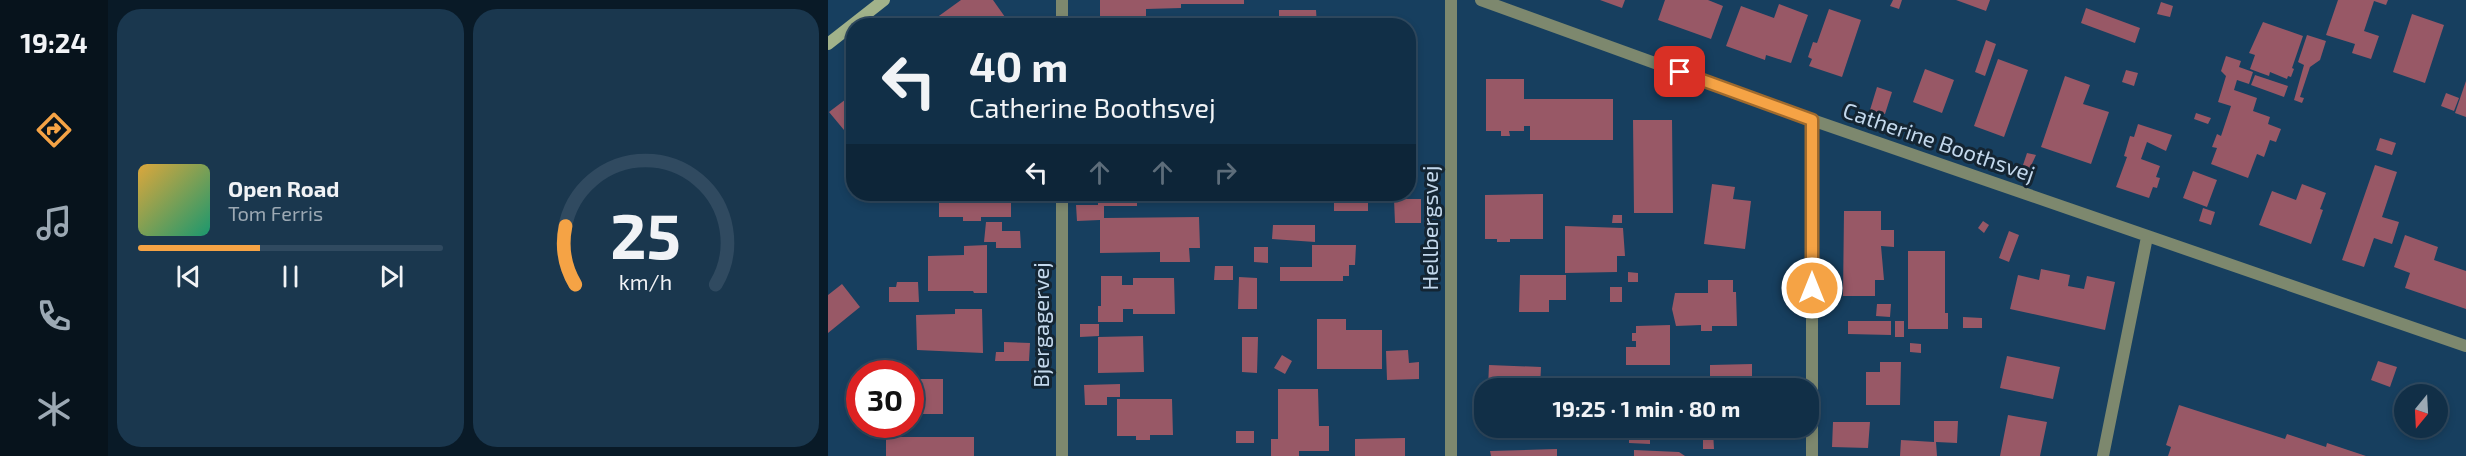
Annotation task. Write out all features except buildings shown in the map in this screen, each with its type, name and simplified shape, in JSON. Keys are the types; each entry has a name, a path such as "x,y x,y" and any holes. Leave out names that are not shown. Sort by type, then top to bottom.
{"main road":[{"path":"861,18 884,0"},
{"path":"828,44 846,30"}],"street":[{"path":"1062,0 1062,18"},
{"name":"Hellbergsvej","path":"1451,0 1451,456"},
{"name":"Catherine Boothsvej","path":"1481,0 1812,120 2466,346"},
{"path":"1812,120 1812,456"},
{"name":"Bjergagervej","path":"1062,201 1062,456"},
{"path":"2103,456 2146,237"}],"route":[{"path":"1680,72 1812,120 1812,288"}]}
